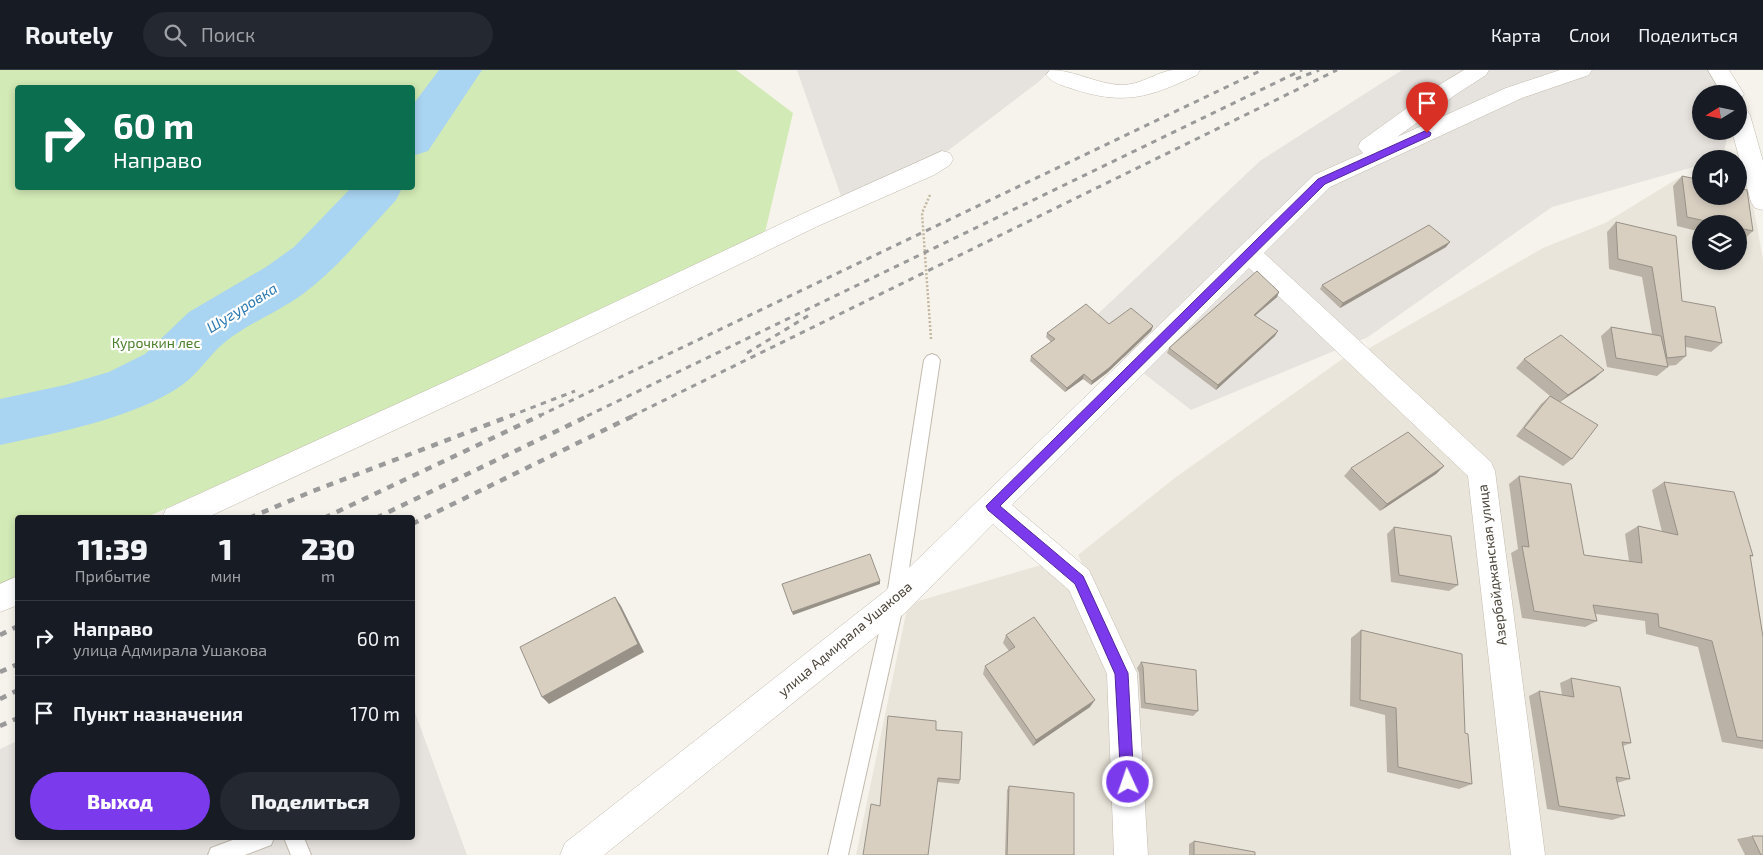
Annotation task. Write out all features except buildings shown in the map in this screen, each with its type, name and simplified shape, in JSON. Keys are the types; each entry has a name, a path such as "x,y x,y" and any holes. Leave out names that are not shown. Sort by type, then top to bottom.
{"street":[{"path":"1057,75 1104,92 1122,94 1153,87 1190,70"},
{"path":"1322,182 1447,90 1479,70"},
{"name":"улица Адмирала Ушакова","path":"577,855 894,602 1322,182 1514,93 1582,70"},
{"path":"1718,70 1727,85"},
{"path":"1746,140 1763,202"},
{"path":"183,515 478,379 810,220 934,164"},
{"name":"Азербайджанская улица","path":"1249,254 1481,470 1528,855"},
{"path":"992,506 1079,580 1122,673 1132,855"},
{"path":"0,598 15,591"}],"lane":[{"path":"838,855 894,602 932,360"},
{"path":"218,855 259,840"},
{"path":"295,840 301,855"}],"path":[{"path":"932,360 922,213 932,187 934,164"}],"shaded area":[{"path":"797,70 1049,70 1041,80 937,159 841,196"},
{"path":"1402,70 1719,70 1732,85 1692,85 1692,140 1727,140 1724,150 1692,150 1692,168 1552,207 1368,337 1191,410 1084,327 1260,161"},
{"path":"1680,177 1692,180 1692,205 1747,205 1747,192 1751,193 1763,260 1763,855 1540,855 1489,466 1366,350 1543,248 1605,223"},
{"path":"1348,355 1471,472 1517,855 1136,855 1122,648 1078,555 1176,477"},
{"path":"1048,563 1069,586 1113,669 1121,855 856,855 908,604"},
{"path":"415,712 467,855 0,855 0,749 15,742 15,840 415,840"}],"green space":[{"name":"Курочкин лес","path":"0,70 736,70 793,113 763,241 151,515 15,515 15,577 0,584"}],"waterway":[{"name":"Шугуровка","path":"415,136 461,70"},
{"name":"Шугуровка","path":"0,422 65,408 124,390 164,369 207,327 284,281 311,260 377,190"}],"railway":[{"path":"539,416 1262,70"},
{"path":"587,416 1302,70"},
{"path":"1296,79 1319,70"},
{"path":"632,416 1337,70"},
{"path":"747,353 811,314"},
{"path":"510,416 575,391"},
{"path":"256,515 313,491 513,415"},
{"path":"330,515 541,415"},
{"path":"382,515 590,415"},
{"path":"415,523 635,415"},
{"path":"0,635 15,628"},
{"path":"0,672 15,665"},
{"path":"0,699 15,692"},
{"path":"0,726 15,719"}],"route":[{"path":"1128,782 1122,673 1079,580 992,506 1322,182 1427,133"}]}
